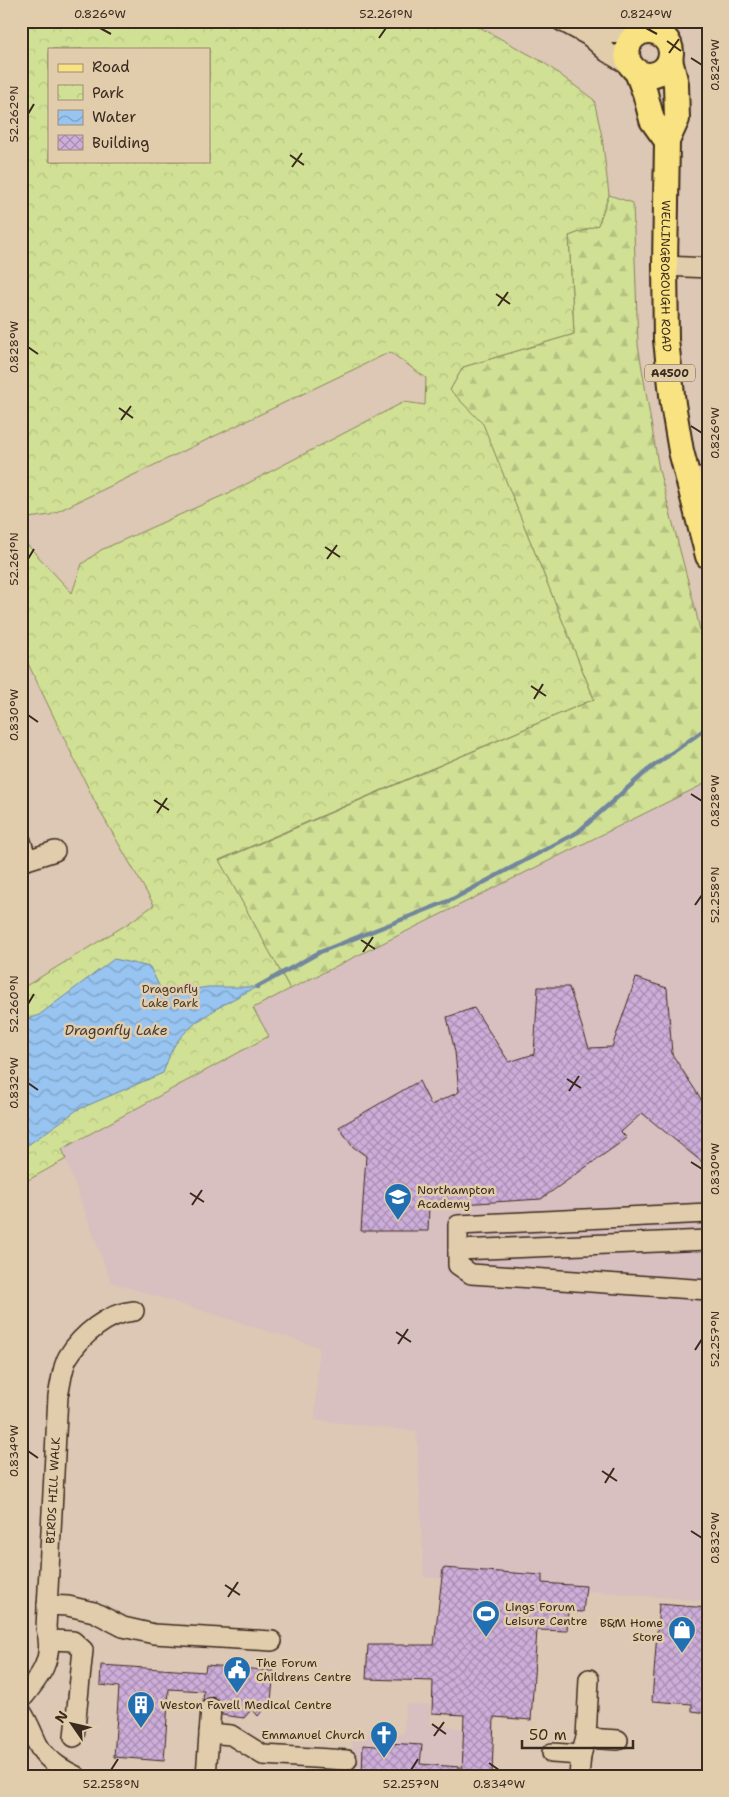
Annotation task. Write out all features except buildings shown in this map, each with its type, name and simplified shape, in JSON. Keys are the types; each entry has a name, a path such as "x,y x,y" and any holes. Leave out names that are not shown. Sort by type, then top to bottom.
{"main road":[{"name":"WELLINGBOROUGH ROAD","path":"676,21 670,53 676,84 677,118 667,141 666,340 678,432 698,477 708,556"},
{"path":"634,69 644,75 652,75 666,67 670,53 665,39 658,34 644,30 631,41 628,59 645,93 652,120 667,141"}],"street":[{"path":"561,21 589,36 607,52 634,69"},
{"path":"589,36 644,30"},
{"path":"665,266 708,268"},
{"path":"21,841 27,860 55,851"},
{"path":"708,1213 458,1225 458,1265 470,1274 708,1290"},
{"path":"458,1250 708,1240"},
{"name":"BIRDS HILL WALK","path":"21,1700 38,1680 46,1664 50,1640 46,1628 58,1396 68,1358 90,1331 122,1312 134,1311"},
{"path":"47,1605 68,1606 94,1612 123,1626 154,1634 272,1641"},
{"path":"50,1640 73,1642 83,1650 74,1737"},
{"path":"579,1776 584,1746 589,1679"},
{"path":"206,1776 211,1708"},
{"path":"21,1710 30,1744 70,1774"},
{"path":"209,1733 231,1735 263,1755 347,1760"},
{"path":"552,1753 618,1740"}],"shaded area":[{"name":"Northampton Academy","path":"708,782 708,1601 424,1577 417,1431 315,1420 319,1347 111,1282 62,1149 269,1037 253,1008"},
{"path":"406,1704 430,1705 430,1724 463,1729 460,1776 351,1776 353,1734 404,1734"}],"green space":[{"name":"Dragonfly Lake Park","path":"21,21 465,21 543,62 594,100 602,137 609,195 598,225 569,236 574,334 463,367 450,390 483,424 594,699 219,860 290,989 253,1008 269,1036 62,1149 66,1159 21,1184 21,989 129,923 154,905 97,806 21,649 21,538 72,593 82,564 101,550 233,491 404,402 425,405 426,378 390,352 50,515 21,519"},
{"path":"609,195 633,203 638,345 659,470 696,612 708,668 708,782 290,989 219,861 594,699 483,425 450,390 463,367 574,334 569,236 598,225"}],"water":[{"name":"Dragonfly Lake","path":"114,959 150,967 163,994 208,987 257,987 210,1013 188,1030 173,1048 163,1073 77,1110 21,1150 21,1021 39,1015"}],"waterway":[{"path":"257,987 320,952 451,900 578,832 648,770 708,727"}],"place":[{"name":"Northampton Academy","path":"398,1221"},
{"name":"Lings Forum Leisure Centre","path":"486,1638"},
{"name":"B&M Home Store","path":"682,1654"},
{"name":"The Forum Childrens Centre","path":"237,1694"},
{"name":"Weston Favell Medical Centre","path":"141,1729"},
{"name":"Emmanuel Church","path":"384,1759"}]}
